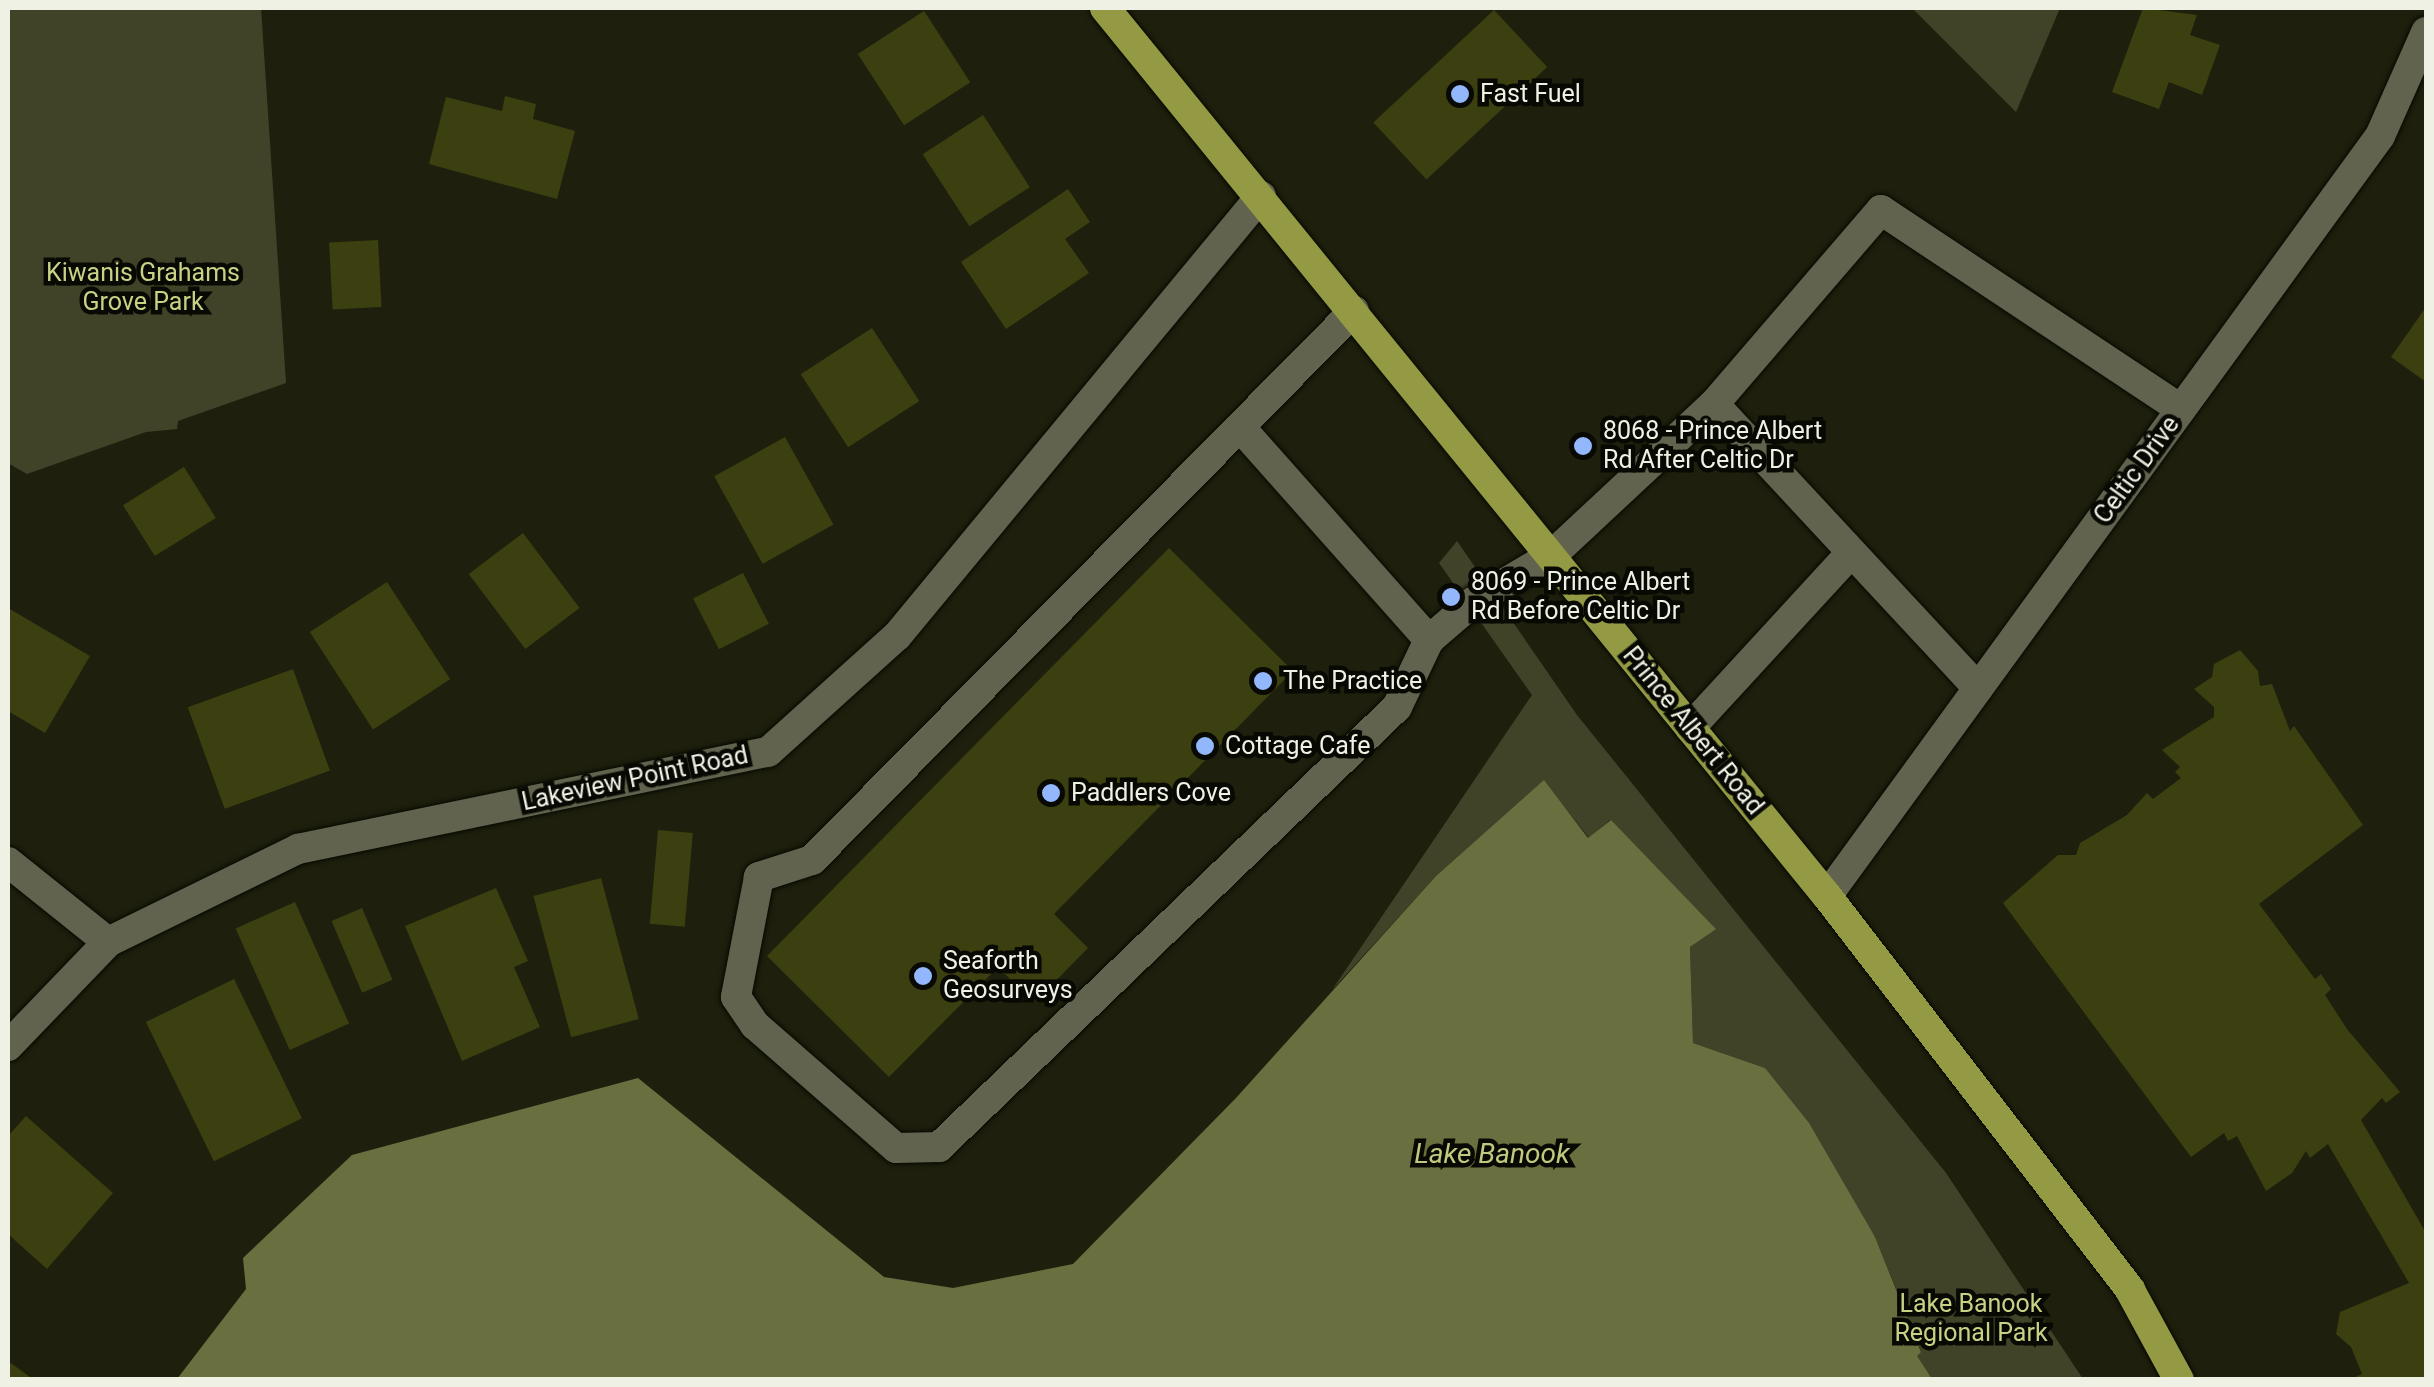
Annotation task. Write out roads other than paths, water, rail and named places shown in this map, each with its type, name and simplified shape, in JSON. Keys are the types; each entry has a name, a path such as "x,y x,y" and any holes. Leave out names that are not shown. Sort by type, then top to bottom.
{"main road":[{"name":"Prince Albert Road","path":"1105,8 1262,196 1826,896 2130,1290 2180,1380"}],"street":[{"name":"Celtic Drive","path":"1826,896 2380,136 2426,32"},
{"name":"Lakeview Point Road","path":"8,1046 108,942 298,849 768,752 896,636 1262,196"},
{"path":"1354,311 812,860 759,876 736,997 754,1025 896,1148 939,1146 1397,707 1429,640 1473,602 1552,555 1714,404 1881,210 2180,409"},
{"path":"1714,404 1849,555 1978,688"},
{"path":"1240,428 1429,640"},
{"path":"1690,728 1849,555"},
{"path":"8,862 108,942"}],"water":[{"name":"Lake Banook","path":"1544,780 1588,838 1611,820 1716,929 1690,947 1693,1043 1765,1068 1809,1123 1875,1237 1921,1352 1917,1356 1932,1379 177,1379 246,1289 243,1258 352,1155 638,1078 884,1277 953,1288 1073,1264 1236,1098 1436,876"}],"place":[{"name":"Fast Fuel","path":"1460,94"},
{"name":"8068 - Prince Albert Rd After Celtic Dr","path":"1583,446"},
{"name":"8069 - Prince Albert Rd Before Celtic Dr","path":"1451,597"},
{"name":"The Practice","path":"1263,681"},
{"name":"Cottage Cafe","path":"1205,746"},
{"name":"Paddlers Cove","path":"1051,793"},
{"name":"Seaforth Geosurveys","path":"923,976"}],"park label":[{"name":"Kiwanis Grahams Grove Park","path":"143,288"},
{"name":"Lake Banook Regional Park","path":"1971,1320"}]}
